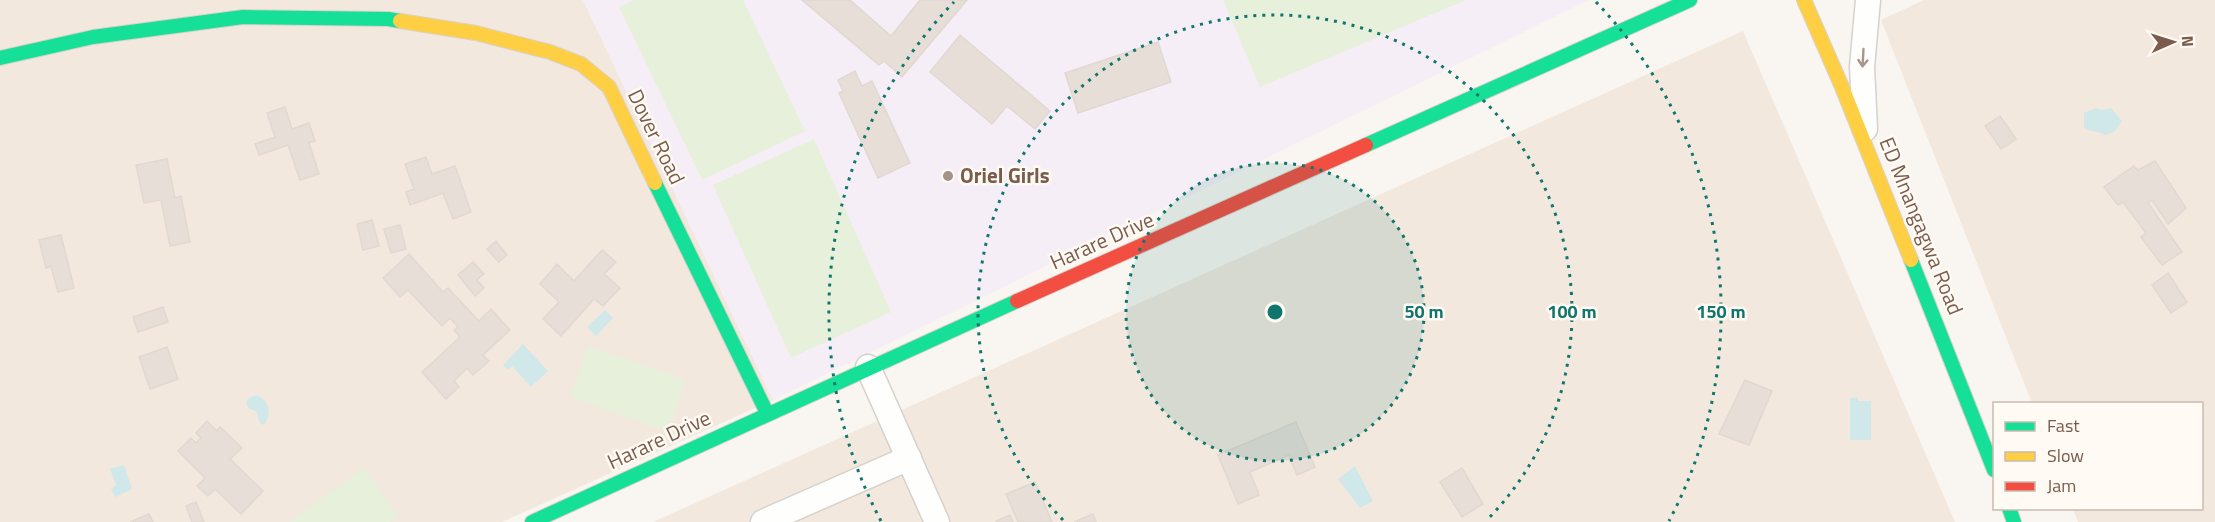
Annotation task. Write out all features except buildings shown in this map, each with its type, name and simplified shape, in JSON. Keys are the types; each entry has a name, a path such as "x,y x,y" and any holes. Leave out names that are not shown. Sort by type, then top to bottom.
{"main road":[{"name":"Harare Drive","path":"532,522 868,367 1690,0"},
{"name":"ED Mnangagwa Road","path":"1804,0 1866,146 1993,465"},
{"name":"Dover Road","path":"0,58 93,37 243,17 388,19 476,33 550,52 581,64 609,87 767,413"}],"street":[{"path":"1866,146 1862,67 1868,0"},
{"path":"868,367 938,522"},
{"path":"763,522 909,458"}],"shaded area":[{"path":"0,0 583,0 773,400 502,522 0,522"},
{"name":"Oriel Girls","path":"583,0 1589,0 773,400"},
{"path":"1924,0 2215,0 2215,522 2078,522 2073,510 2203,510 2203,402 2032,402 1881,20"},
{"path":"1743,31 1955,522 653,522"}],"green space":[{"path":"634,0 743,0 805,131 702,180 619,7"},
{"path":"1223,0 1466,0 1260,87"},
{"path":"814,139 891,312 791,358 713,185"},
{"path":"588,346 686,380 668,432 570,397"},
{"path":"364,468 398,516 390,522 289,522"}],"water":[{"path":"2096,108 2102,110 2111,108 2122,121 2114,132 2105,135 2084,128 2084,113"},
{"path":"605,310 613,318 596,336 587,327"},
{"path":"523,344 548,371 531,387 512,366 508,370 503,365"},
{"path":"256,395 264,400 268,407 268,416 264,425 260,423 256,411 248,408 246,402"},
{"path":"1858,397 1858,401 1871,401 1871,440 1850,440 1850,398"},
{"path":"124,465 132,489 115,497 111,489 116,485 110,469"},
{"path":"1355,466 1373,501 1360,508 1338,479"}],"traffic: fast":[{"path":"1366,145 1690,0"},
{"path":"0,58 93,37 243,17 400,21"},
{"path":"655,183 767,413"},
{"path":"1911,260 1993,467"},
{"path":"532,522 1017,301"},
{"path":"2010,510 2014,522"}],"traffic: slow":[{"path":"1804,0 1842,87 1911,260"},
{"path":"400,21 476,33 550,52 581,64 609,87 655,183"}],"traffic: jam":[{"path":"1017,301 1366,145"}],"place":[{"name":"Oriel Girls","path":"948,176"}]}
